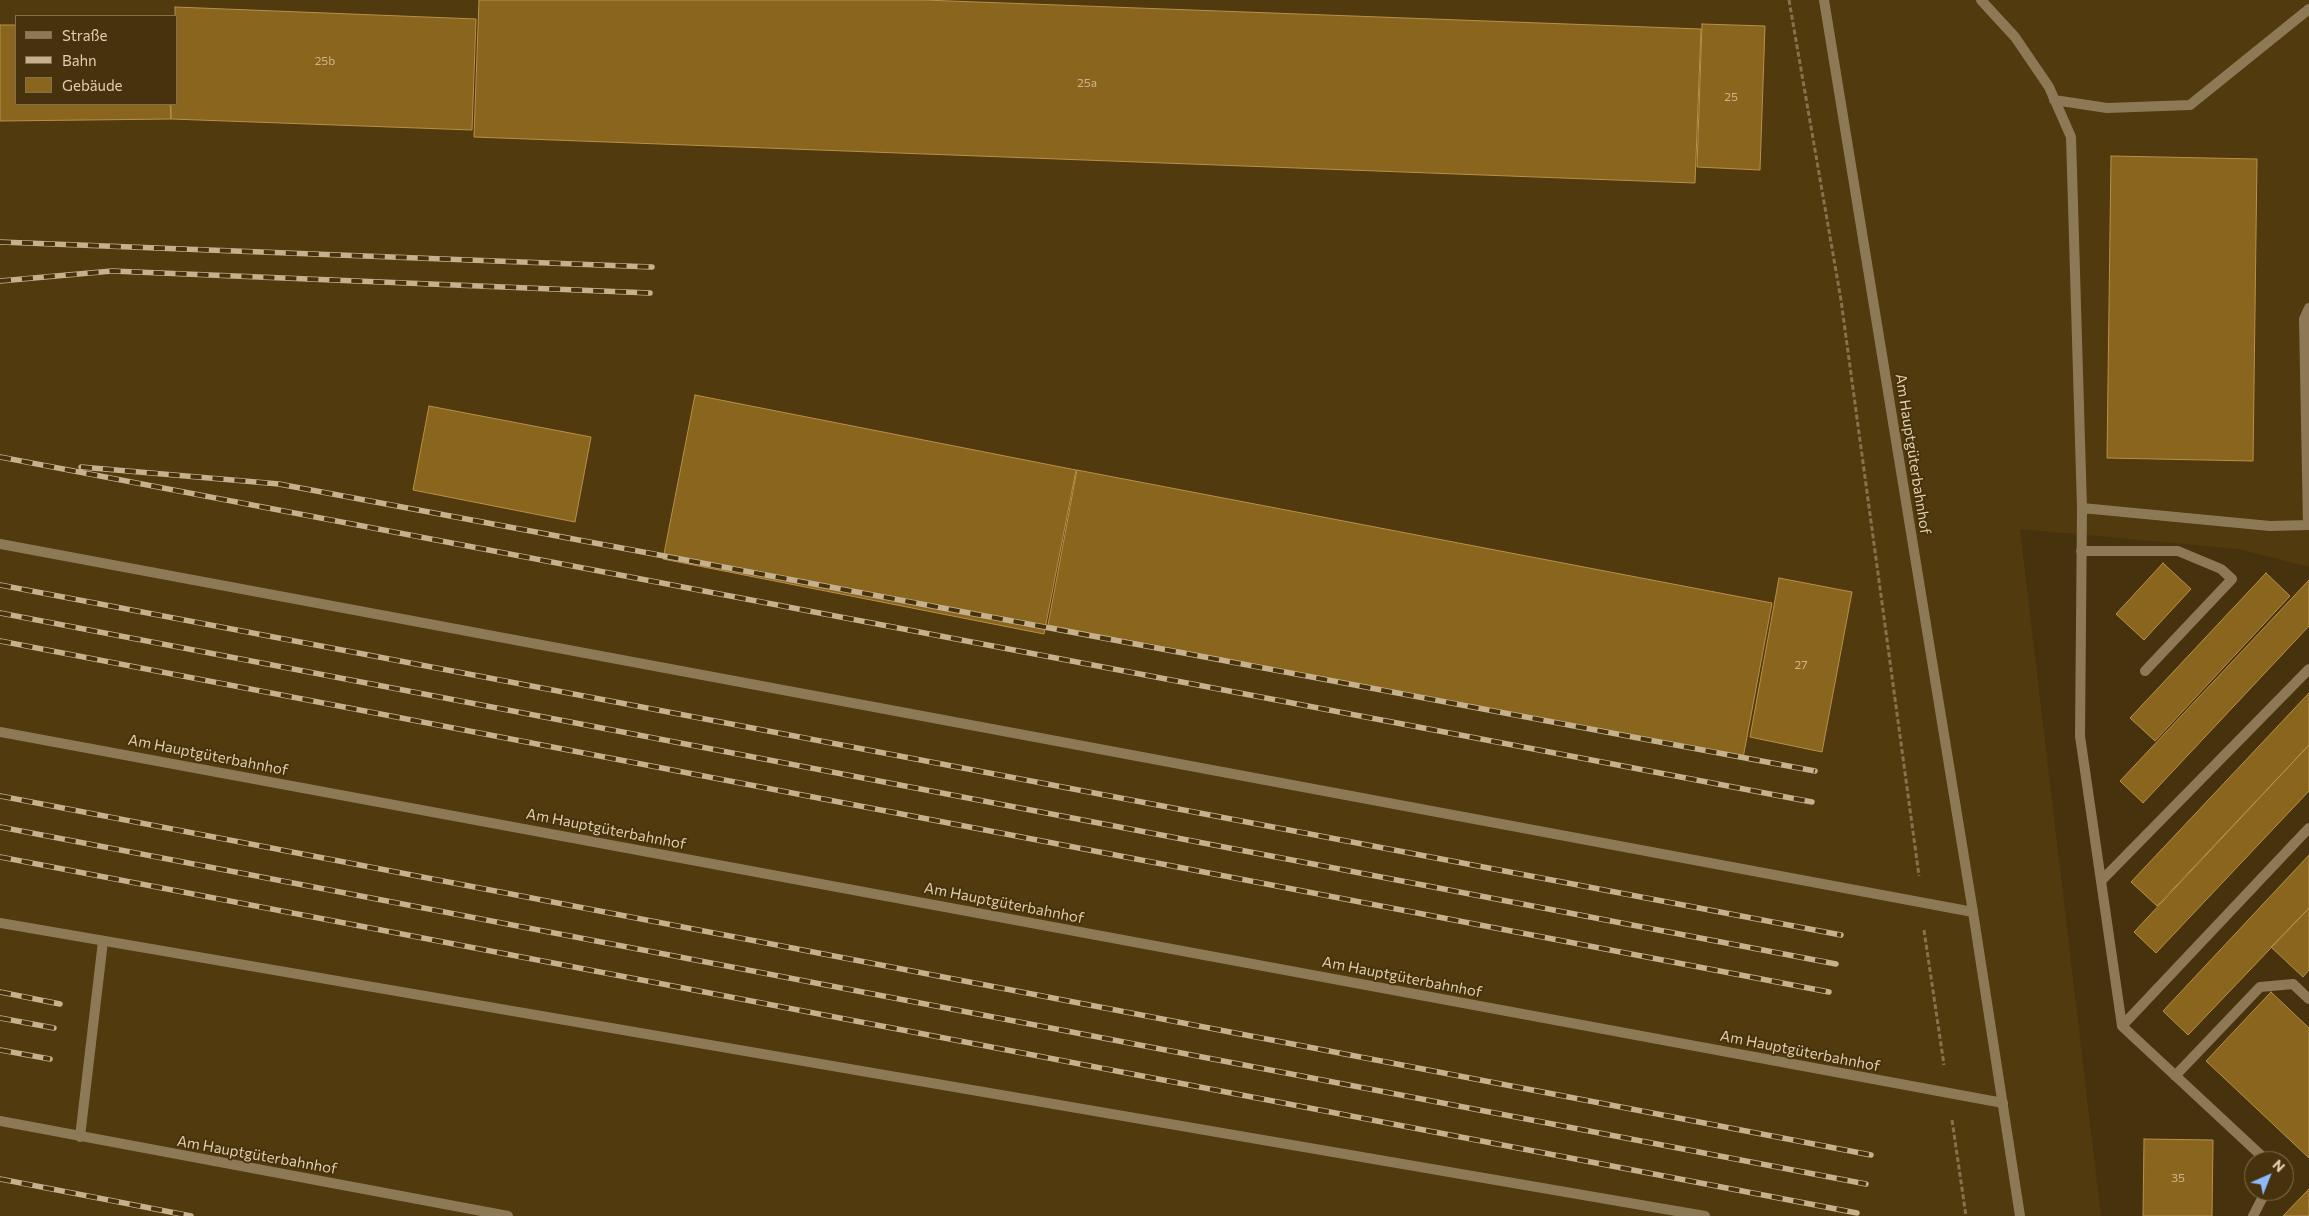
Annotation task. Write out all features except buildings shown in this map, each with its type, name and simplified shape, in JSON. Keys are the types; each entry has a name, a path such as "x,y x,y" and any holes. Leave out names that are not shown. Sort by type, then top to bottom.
{"street":[{"name":"Am Hauptgüterbahnhof","path":"1824,0 1973,912 2020,1216"},
{"path":"1981,0 2015,37 2049,87 2071,137 2082,508 2080,736 2122,1026 2255,1151"},
{"path":"2054,100 2107,108 2190,105 2309,10"},
{"path":"2082,508 2270,526 2309,525 2304,319 2309,308"},
{"path":"0,544 1973,912"},
{"path":"2081,552 2178,551 2222,569 2232,580 2145,671"},
{"path":"2100,881 2309,669"},
{"name":"Am Hauptgüterbahnhof","path":"0,732 2003,1103"},
{"path":"2122,1026 2309,828"},
{"path":"0,923 1705,1216"},
{"path":"80,1138 103,941"},
{"path":"2175,1076 2260,987 2293,984 2309,999"},
{"name":"Am Hauptgüterbahnhof","path":"0,1121 80,1138 508,1216"},
{"path":"2253,1216 2261,1201"}],"path":[{"path":"1788,0 1841,300 1919,866 1920,902 1966,1216"}],"shaded area":[{"path":"0,0 2309,0 2309,567 2238,549 2020,529 2101,1216 0,1216"}],"railway":[{"path":"0,242 652,267"},
{"path":"0,281 112,271 650,293"},
{"path":"0,457 1812,802"},
{"path":"81,467 279,484 1815,771"},
{"path":"0,585 1841,935"},
{"path":"0,613 1836,964"},
{"path":"0,641 1829,992"},
{"path":"0,796 1871,1155"},
{"path":"0,827 1866,1184"},
{"path":"0,857 1857,1213"},
{"path":"0,992 60,1004"},
{"path":"0,1018 54,1028"},
{"path":"0,1050 50,1059"},
{"path":"0,1179 191,1216"}]}
